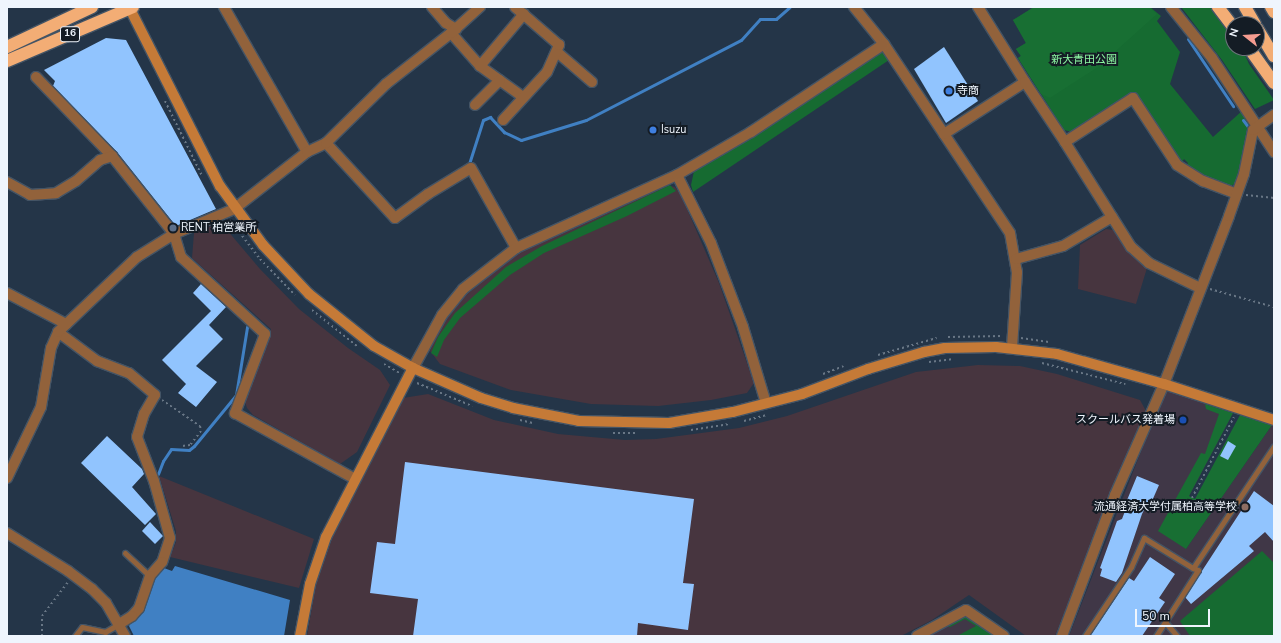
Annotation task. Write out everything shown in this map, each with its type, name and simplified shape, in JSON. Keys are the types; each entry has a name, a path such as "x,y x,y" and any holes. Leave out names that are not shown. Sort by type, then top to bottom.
{"highway":[{"name":"16","path":"7,47 92,7"},
{"path":"1218,7 1225,16"},
{"path":"1245,7 1250,16"},
{"path":"1271,7 1274,12"},
{"name":"16","path":"7,61 131,8"},
{"path":"1265,41 1274,56"},
{"path":"1254,56 1274,83"}],"street":[{"path":"224,7 307,152"},
{"path":"432,7 480,66 523,97"},
{"path":"7,478 41,407 51,348 58,332 66,324 137,257 174,234 230,211 307,152 326,143 386,84 453,31 480,7"},
{"path":"503,120 547,72 559,45 515,7"},
{"path":"854,7 884,44 1005,224 1012,238 1016,259 1013,342"},
{"path":"978,7 1131,247 1149,263 1200,288"},
{"path":"1171,7 1212,58 1274,152"},
{"path":"131,8 230,211 309,294 356,333 413,368 481,398 513,408 579,421 669,423 708,418 802,394 868,368 924,352 1013,342 1164,384 1274,420"},
{"path":"480,66 524,14"},
{"path":"300,636 317,559 355,478 407,378 442,315 463,289 516,248 677,175 751,132 884,44"},
{"path":"557,52 592,82"},
{"path":"36,77 112,156 174,234 181,257 265,334 234,414 355,478"},
{"path":"475,106 500,80"},
{"path":"944,134 1025,82"},
{"path":"1065,142 1133,98 1177,165 1203,181 1237,194"},
{"path":"1062,636 1115,495 1164,384 1237,194 1246,169 1250,138 1257,126 1271,116"},
{"path":"326,143 395,218 428,194 471,168 516,248"},
{"path":"7,182 30,195 56,193 76,181 100,160 112,156"},
{"path":"677,175 710,243 743,327 766,403"},
{"path":"1016,259 1063,246 1112,217"},
{"path":"7,293 66,324"},
{"path":"58,332 97,361 129,374 155,395 144,414 138,437 154,481 170,538 162,562 150,576 139,608 132,616 119,624"},
{"path":"7,533 74,575 100,596 119,624 125,636"},
{"path":"917,636 966,610 1004,636"}],"lane":[{"path":"1193,568 1274,446"},
{"path":"1084,636 1131,567 1144,538 1198,570 1156,636"},
{"path":"125,553 150,576"},
{"path":"1165,622 1177,636"},
{"path":"75,636 82,627 105,632 119,624"}],"path":[{"path":"164,100 204,179"},
{"path":"1237,194 1274,198"},
{"path":"230,211 260,259 300,299"},
{"path":"1200,288 1274,307"},
{"path":"310,309 363,351"},
{"path":"945,337 1052,343"},
{"path":"871,357 906,345 939,338"},
{"path":"926,363 958,358"},
{"path":"381,362 407,378 477,408"},
{"path":"1034,362 1109,382 1132,385"},
{"path":"816,377 852,364"},
{"path":"155,395 200,426 201,431 190,445 182,446"},
{"path":"1192,498 1239,409"},
{"path":"741,421 768,414"},
{"path":"516,420 537,424"},
{"path":"686,431 734,423"},
{"path":"608,433 644,433"},
{"path":"42,636 42,616 49,605 74,575"}],"shaded area":[{"path":"666,185 675,187 681,195 719,283 754,383 747,393 711,400 658,406 591,404 511,390 440,364 430,351 439,329 465,296 505,261 538,243"},
{"path":"218,223 227,230 260,269 299,309 348,348 380,370 390,385 357,452 340,464 253,415 247,408 245,402 251,380 271,329 192,258 194,233"},
{"path":"1106,229 1113,230 1134,258 1147,268 1136,304 1078,289 1080,245"},
{"path":"978,365 1020,366 1057,374 1140,400 1146,411 1055,636 1026,636 969,595 932,620 901,636 307,636 316,584 335,530 403,398 428,394 494,420 558,434 625,440 656,439 739,428 787,416 916,372"},
{"name":"流通経済大学付属柏高等学校","path":"1165,390 1233,413 1189,496 1186,549 1272,425 1274,426 1274,636 1069,636"},
{"path":"159,476 314,539 299,588 170,557 176,542 176,531"},
{"path":"966,614 999,636 926,636"}],"green space":[{"name":"新大青田公園","path":"1034,7 1150,7 1161,16 1157,21 1180,52 1170,84 1213,137 1242,111 1249,124 1236,183 1229,187 1208,179 1186,166 1188,163 1184,159 1182,162 1174,152 1134,92 1072,132 1064,130 1018,58 1021,56 1016,49 1026,43 1013,20"},
{"path":"1034,7 1149,7 1157,14 1098,67 1050,98 1041,94 1018,58 1021,56 1016,49 1026,43 1013,20"},
{"path":"1181,7 1214,7 1225,22 1225,56 1246,56 1249,64 1274,100 1255,109 1222,60"},
{"path":"882,52 892,58 693,192 691,185 694,171 736,147"},
{"path":"670,185 676,191 627,216 544,253 510,275 460,318 444,340 437,357 431,353 438,337 455,313 506,267 542,246"},
{"path":"1205,404 1233,413 1189,496 1195,499 1240,415 1272,425 1186,549 1158,531 1201,453 1205,454 1219,414 1206,409"},
{"path":"1262,551 1274,563 1274,636 1190,636 1180,621"},
{"path":"966,614 999,636 957,636 976,626 965,619 950,627 946,625"}],"water":[{"path":"175,566 290,600 284,636 134,636 129,626 153,579 164,568 172,571"}],"building":[{"path":"106,38 126,40 216,209 176,226 117,152 53,86 55,81 44,70"},
{"name":"寺商","path":"944,47 978,101 946,123 914,69"},
{"path":"201,284 226,307 209,325 223,339 196,366 217,382 196,407 178,393 186,384 162,360 211,311 193,293"},
{"path":"107,436 142,469 144,474 132,487 156,514 145,525 81,463"},
{"path":"1228,441 1236,446 1228,460 1220,456"},
{"path":"405,462 694,499 683,583 694,584 688,630 638,623 637,636 413,636 418,599 370,593 377,542 395,544"},
{"path":"1137,476 1159,485 1152,501 1149,500 1142,514 1122,573 1116,582 1100,576 1102,569 1100,568 1117,521 1122,519 1127,506 1125,505"},
{"path":"1254,491 1274,506 1274,542 1265,532 1249,546 1254,551 1191,604 1185,597"},
{"path":"150,522 163,536 155,544 142,531"},
{"path":"1150,557 1175,574 1159,598 1165,602 1142,636 1090,636 1129,578 1134,581"}],"waterway":[{"path":"468,167 483,120 490,117 504,132 521,140 586,120 741,40 760,19 776,19 790,7"},
{"path":"1188,39 1233,106"},
{"path":"1243,120 1249,128"},
{"path":"158,474 163,461 171,449 189,450 194,446 236,395 247,327"}],"place":[{"name":"寺商","path":"949,91"},
{"name":"Isuzu","path":"653,130"},
{"name":"RENT 柏営業所","path":"173,228"},
{"name":"スクールバス発着場","path":"1183,420"},
{"name":"流通経済大学付属柏高等学校","path":"1245,507"}]}
